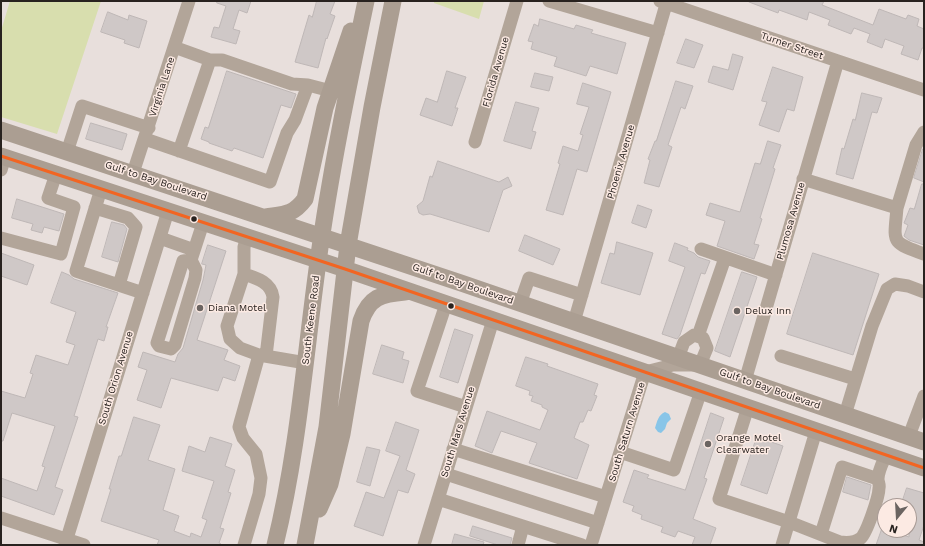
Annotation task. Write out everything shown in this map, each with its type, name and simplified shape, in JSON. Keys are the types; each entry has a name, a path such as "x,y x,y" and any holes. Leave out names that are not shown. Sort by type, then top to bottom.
{"main road":[{"path":"266,217 288,214 298,208 305,199 325,108 357,13 363,1"},
{"name":"South Keene Road","path":"275,545 291,465 306,363 318,260 346,95 366,1"},
{"path":"306,541 327,427 348,245 372,107 393,1"},
{"name":"Gulf to Bay Boulevard","path":"1,130 266,217 916,439"},
{"path":"2,161 56,174 203,223 247,236 924,468"},
{"path":"306,541 330,484 342,434 361,321 365,310 370,303 379,296 390,293 410,292"}],"street":[{"name":"Virginia Lane","path":"133,174 189,1"},
{"name":"Florida Avenue","path":"475,142 517,1"},
{"path":"549,1 658,34"},
{"name":"Phoenix Avenue","path":"574,322 658,34 665,2"},
{"name":"Turner Street","path":"665,2 924,90"},
{"path":"174,47 210,60 222,60 292,84 308,85 331,91"},
{"path":"179,151 210,60"},
{"name":"Plumosa Avenue","path":"745,381 838,61"},
{"path":"68,152 82,106 147,134 179,151 270,182 287,132 295,120 308,85"},
{"path":"924,132 916,145 897,208 895,234 896,241 903,247 924,254"},
{"path":"1,238 61,254 74,207 48,198 56,174"},
{"path":"803,179 897,208"},
{"path":"100,189 76,271 142,293"},
{"path":"95,208 128,218 136,226 119,285"},
{"name":"South Orion Avenue","path":"66,542 168,211"},
{"path":"192,255 183,261 157,343 159,346 171,349 175,345 195,278 196,270 192,255 203,223"},
{"path":"247,236 244,247 244,274 227,326 230,339 240,348 262,355 306,363"},
{"path":"160,238 192,255"},
{"path":"701,249 776,275"},
{"path":"698,336 725,258"},
{"path":"244,274 267,285 273,297 262,355 239,427 243,438 256,454 262,478 259,494 244,545"},
{"path":"520,304 529,278 582,295"},
{"path":"845,415 872,326 886,289 896,284 908,286 924,292"},
{"path":"446,304 418,391 466,407"},
{"name":"South Mars Avenue","path":"424,545 492,320"},
{"path":"678,358 684,342 694,335 698,336 703,338 707,348 700,365"},
{"path":"781,356 855,380"},
{"name":"South Saturn Avenue","path":"592,545 645,372 673,365 700,365"},
{"path":"620,452 674,470 701,391"},
{"path":"916,439 923,402"},
{"path":"748,408 719,499 789,522 840,542 848,543 860,538 865,533 878,496 880,486 878,479 886,455"},
{"path":"782,545 816,431"},
{"path":"453,449 606,498"},
{"path":"821,534 842,467 878,479"},
{"path":"446,474 598,523"},
{"path":"438,499 582,545"},
{"path":"1,518 66,542 84,545"},
{"path":"518,545 524,526"}],"green space":[{"path":"10,1 101,1 57,134 1,117 1,31"},
{"path":"434,1 484,1 479,19 434,3"}],"water":[{"path":"665,412 669,414 671,419 661,433 655,428 659,417"}],"building":[{"path":"217,1 251,1 247,13 239,10 233,29 240,31 236,44 211,37 214,27 219,28 226,6 217,3"},
{"path":"317,1 335,1 330,14 335,16 327,39 326,38 318,68 295,62 309,15 312,17"},
{"path":"749,1 824,1 822,5 873,25 879,9 906,19 908,15 919,19 917,26 924,29 924,48 922,48 918,60 901,54 904,46 885,39 882,48 867,42 870,34 854,28 851,34 828,25 830,20 809,12 807,20 779,10 778,13"},
{"path":"108,12 128,20 129,15 147,21 139,48 124,43 125,40 101,32"},
{"path":"540,19 574,29 576,25 593,30 591,33 626,43 617,74 590,66 586,76 554,66 557,57 531,49 533,42 528,41 534,24 538,26"},
{"path":"686,39 703,45 694,68 677,63"},
{"path":"733,54 743,57 733,90 708,82 713,66 728,70"},
{"path":"773,67 803,77 794,111 787,109 779,132 759,125 767,102 762,101"},
{"path":"227,71 296,94 291,108 281,105 263,158 234,148 232,151 201,139 205,127 208,128"},
{"path":"447,71 466,77 455,108 458,108 452,126 420,115 426,98 437,102"},
{"path":"535,73 553,77 549,91 531,87"},
{"path":"676,81 693,86 685,109 681,107 668,145 672,147 659,187 644,183 650,160 648,159 656,141"},
{"path":"583,83 611,92 587,172 577,169 563,215 546,210 560,164 558,163 563,146 578,151 583,135 580,134 589,107 577,104"},
{"path":"862,93 882,98 877,113 872,112 853,179 836,174 842,148 844,149 853,119 855,120"},
{"path":"516,102 539,108 532,131 536,132 531,149 504,141"},
{"path":"91,123 127,134 122,150 86,139"},
{"path":"768,141 781,145 773,168 775,169 760,218 762,219 754,244 759,245 754,259 717,246 725,221 706,215 710,203 740,212 755,163 760,164"},
{"path":"924,149 924,182 914,178"},
{"path":"438,161 499,182 508,177 512,186 503,190 489,232 430,214 423,215 419,213 417,206 423,201 430,176 432,177"},
{"path":"922,184 924,184 924,245 909,240 904,236 908,225 904,223 910,208 914,209"},
{"path":"17,199 64,214 59,231 44,227 42,233 31,230 33,224 12,218"},
{"path":"638,205 652,210 646,228 632,223"},
{"path":"112,222 124,225 127,229 118,262 102,257"},
{"path":"525,235 560,249 553,265 519,251"},
{"path":"617,242 653,253 640,295 601,283 610,253 614,254"},
{"path":"675,243 688,248 687,250 694,253 698,257 710,261 705,274 701,273 680,335 677,339 662,334 685,267 669,261"},
{"path":"208,245 226,251 197,340 228,350 224,360 240,366 235,381 223,377 218,391 171,378 161,408 137,400 147,370 138,367 143,352 175,362 178,354 183,348 203,280 206,265 202,264"},
{"path":"1,253 34,265 27,285 1,276"},
{"path":"813,253 879,274 853,355 787,334"},
{"path":"62,272 74,279 118,293 106,327 108,327 104,341 98,339 74,416 78,417 55,487 63,490 54,515 1,496 1,478 37,491 45,467 42,466 55,426 12,413 3,441 1,441 1,391 25,398 33,374 30,373 36,355 68,365 75,345 66,342 76,312 51,303"},
{"name":"Delux Inn","path":"742,272 757,277 730,357 715,351"},
{"path":"455,329 473,335 458,383 440,377"},
{"path":"382,345 404,352 402,359 409,361 403,383 373,374"},
{"path":"526,357 598,384 594,395 597,396 591,411 588,410 583,422 580,422 574,438 589,445 577,479 529,463 537,443 501,431 492,453 475,446 487,411 540,430 548,410 542,407 542,405 531,401 533,396 529,395 530,391 516,386"},
{"path":"711,413 724,418 704,478 707,479 693,519 716,528 710,545 692,545 695,537 678,531 675,537 661,532 663,527 641,519 642,515 632,511 634,506 623,502 634,470 649,475 647,478 685,490"},
{"path":"134,417 160,425 148,460 175,469 163,510 179,516 174,531 190,537 191,533 201,537 207,520 202,518 214,481 182,471 189,446 205,452 210,437 232,444 225,466 235,470 228,492 231,493 220,528 224,529 219,543 221,545 157,545 159,540 101,521 119,456 121,456"},
{"path":"396,422 419,430 406,470 415,474 408,493 398,490 383,536 354,526 366,492 384,498 400,456 386,451"},
{"path":"757,437 783,446 767,494 741,485"},
{"path":"367,447 380,450 370,486 357,482"},
{"path":"847,477 871,485 868,500 843,492"},
{"path":"907,488 924,493 924,525 919,540 924,542 924,545 876,545 878,538 917,538 917,498 904,498"},
{"path":"473,526 512,538 510,545 498,545 470,536"},
{"path":"455,534 484,542 483,545 452,545"}],"transit line":[{"path":"1,156 345,269 924,468"}],"place":[{"name":"Diana Motel","path":"200,308"},
{"name":"Delux Inn","path":"737,311"},
{"name":"Orange Motel Clearwater","path":"708,444"}]}
